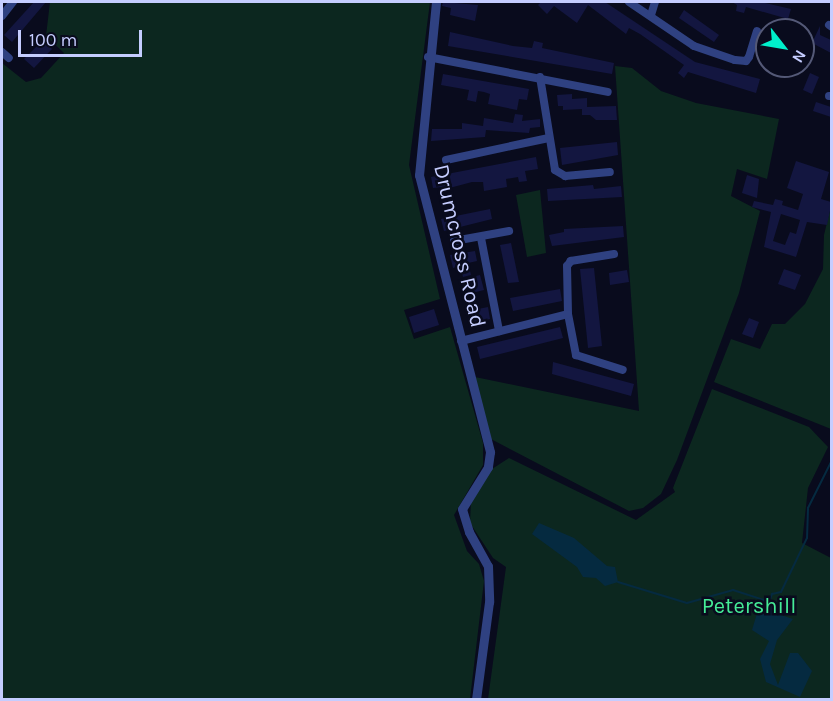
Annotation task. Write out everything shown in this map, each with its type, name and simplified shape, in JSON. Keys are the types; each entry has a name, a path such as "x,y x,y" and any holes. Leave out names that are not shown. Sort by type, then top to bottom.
{"street":[{"path":"2,15 14,2"},
{"name":"Drumcross Road","path":"436,2 428,57 419,175 490,452 488,467 462,509 469,532 488,566 489,602 476,699"},
{"path":"629,2 694,46 735,60 746,61 755,38"},
{"path":"651,15 655,2"},
{"path":"2,52 9,58"},
{"path":"428,57 540,76 608,92"},
{"path":"540,76 549,138 558,174 565,176 610,172"},
{"path":"446,160 549,138"},
{"path":"454,241 481,238 509,231"},
{"path":"481,238 499,331"},
{"path":"614,254 571,261 567,266 568,315 576,355 623,369"},
{"path":"461,341 568,315"}],"green space":[{"path":"50,2 430,2 409,165 440,299 404,310 414,339 450,327 483,443 483,465 454,515 467,551 479,564 484,581 470,699 2,699 2,63 26,82 41,78 64,53 46,36"},
{"path":"615,66 632,68 661,91 696,103 779,119 767,179 737,169 731,196 760,211 739,293 677,460 661,494 643,508 629,511 489,438 475,377 639,411"},
{"path":"540,190 546,253 527,257 516,195"},
{"path":"831,206 831,429 714,382 731,339 760,349 772,324 785,324 805,304 823,269 824,235"},
{"name":"Petershill","path":"712,389 809,427 828,447 808,488 802,543 831,558 831,699 488,699 506,567 493,558 470,523 471,499 492,469 509,458 636,520 675,492 673,488"}],"water":[{"path":"539,523 574,538 607,566 615,567 618,582 605,586 596,578 583,577 577,567 532,534"},
{"path":"761,600 769,602 775,613 793,619 777,640 770,664 778,685 790,653 798,653 812,671 800,697 766,682 760,659 769,641 752,630"}],"building":[{"path":"34,2 46,2 12,42 4,35"},
{"path":"443,2 478,5 475,21 450,15 451,8 442,6"},
{"path":"541,2 605,2 695,62 760,79 756,93 688,72 684,78 678,73 684,65 629,28 626,34 588,5 577,23 554,6 547,14 538,5"},
{"path":"732,2 761,2 791,9 788,18 784,18 746,7 744,13 736,11 737,5"},
{"path":"684,10 719,35 714,42 679,18"},
{"path":"820,26 820,35 831,40 831,53 815,45 815,37"},
{"path":"450,32 513,46 532,48 534,41 543,43 542,48 614,63 612,74 448,46"},
{"path":"43,40 52,49 34,68 24,59"},
{"path":"443,74 529,89 527,100 519,99 517,110 488,104 490,94 484,92 478,91 476,102 467,100 469,90 441,85"},
{"path":"815,75 819,77 812,94 803,90 808,78 815,78"},
{"path":"572,94 572,99 587,98 587,107 616,106 617,120 596,120 590,115 582,115 582,109 563,110 563,106 558,106 557,95"},
{"path":"816,102 831,107 831,117 813,111"},
{"path":"515,114 523,115 522,121 540,119 540,127 530,128 529,133 486,130 485,137 431,141 432,129 462,129 462,123 483,126 484,118 513,123"},
{"path":"617,142 618,155 562,165 560,148"},
{"path":"536,157 538,169 525,171 527,181 519,182 518,177 506,179 507,187 484,191 483,182 472,182 442,190 441,187 433,188 431,177"},
{"path":"796,161 829,172 821,199 831,202 827,225 807,222 796,257 764,247 771,212 752,207 754,201 773,205 775,199 783,201 782,205 798,210 803,194 787,188","holes":["781,214 800,220 796,234 790,232 785,245 773,241"]},
{"path":"747,175 759,179 757,198 742,193"},
{"path":"593,185 594,189 621,186 622,197 548,201 547,189"},
{"path":"490,209 492,219 444,231 441,219"},
{"path":"623,226 624,237 552,246 549,235 564,232 564,229"},
{"path":"511,243 519,282 508,283 500,245"},
{"path":"475,251 477,261 468,263 471,275 463,277 460,266 453,268 450,255"},
{"path":"594,268 602,346 588,348 580,269"},
{"path":"784,269 801,275 795,290 778,284"},
{"path":"627,270 629,282 610,285 609,273"},
{"path":"480,275 484,290 472,293 468,278"},
{"path":"560,289 562,301 513,311 510,298"},
{"path":"488,307 490,319 471,323 468,311"},
{"path":"434,309 439,325 414,333 409,317"},
{"path":"749,318 759,322 753,338 742,334"},
{"path":"560,327 563,338 480,359 477,347"},
{"path":"553,362 634,384 631,396 552,374"}],"waterway":[{"path":"618,582 687,603 733,590 769,602 772,594 781,592 807,538 808,508 832,460"}]}
